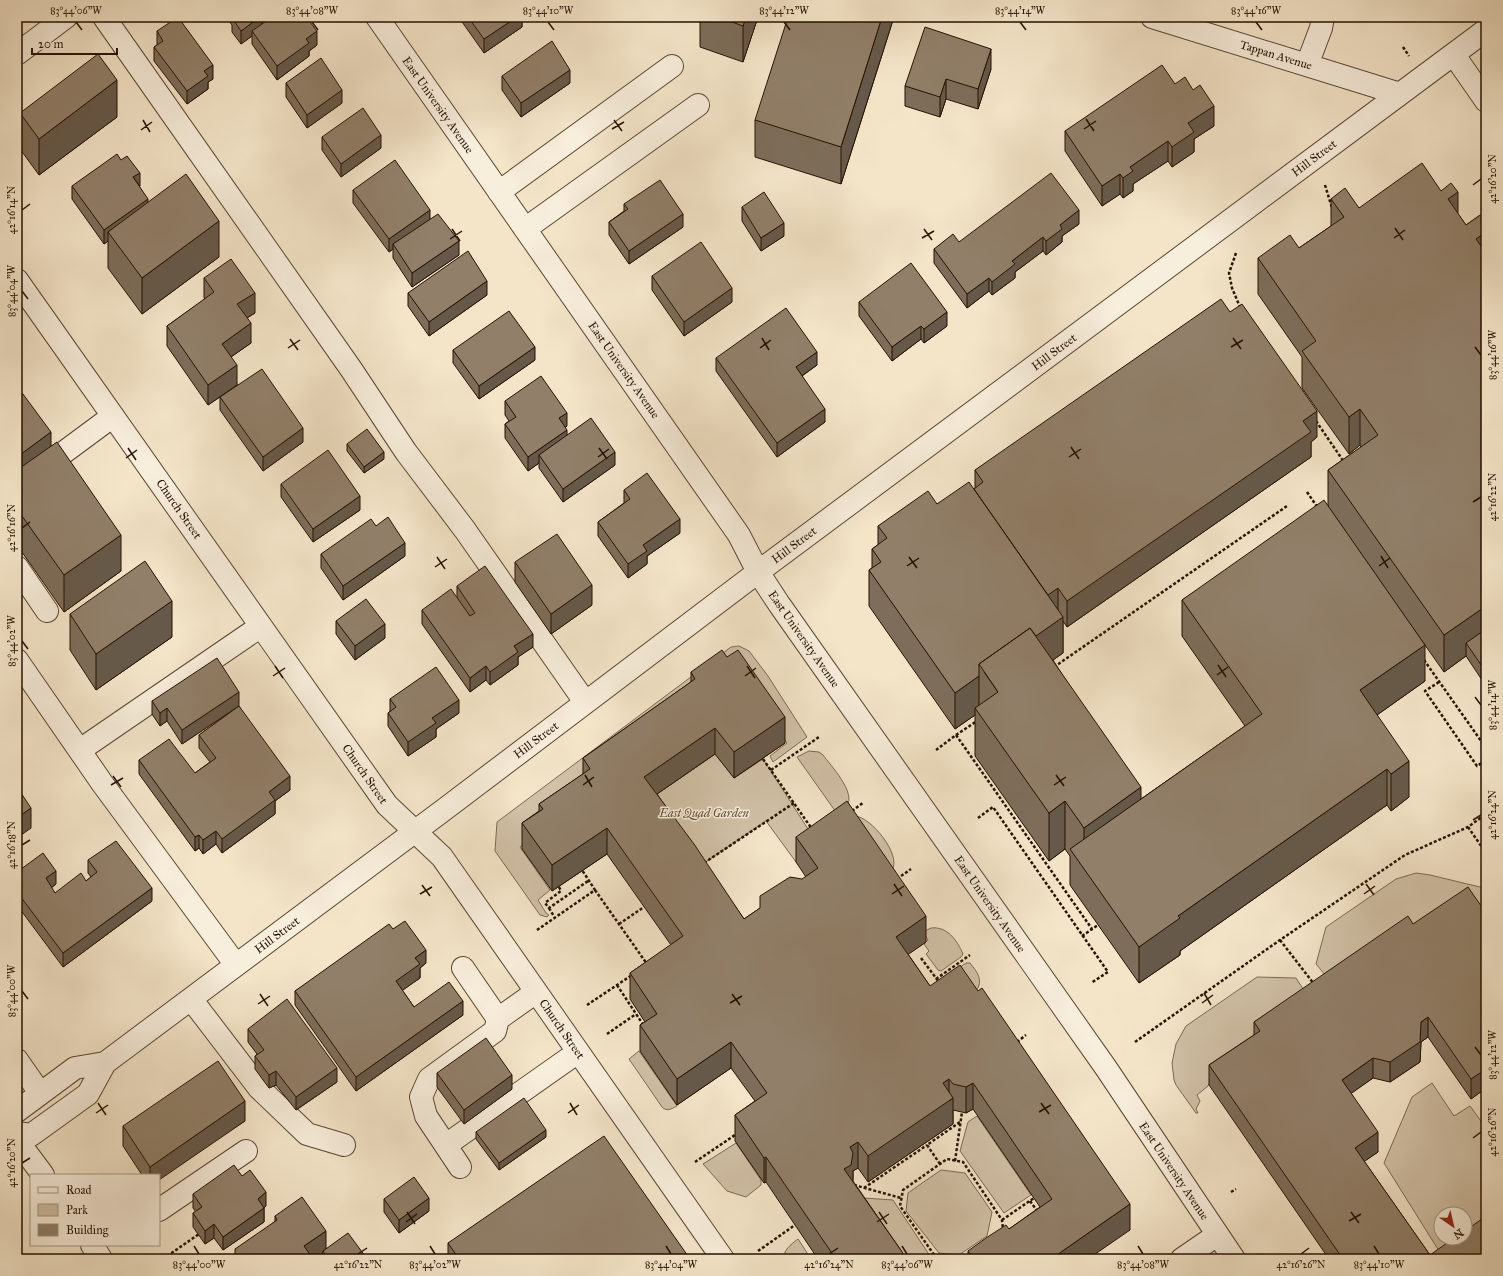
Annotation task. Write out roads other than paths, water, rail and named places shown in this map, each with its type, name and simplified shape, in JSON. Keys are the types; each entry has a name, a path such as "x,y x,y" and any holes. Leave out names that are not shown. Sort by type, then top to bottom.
{"street":[{"path":"17,54 66,17"},
{"path":"104,17 346,362 406,452 465,530 586,702"},
{"name":"East University Avenue","path":"377,17 738,535 758,572 779,604 1101,1062 1234,1259"},
{"name":"Tappan Avenue","path":"1152,17 1400,94"},
{"path":"1308,65 1321,28 1323,17"},
{"path":"1478,17 1486,29"},
{"name":"Hill Street","path":"22,1136 88,1094 105,1063 416,831 758,572 1454,55 1486,29"},
{"path":"1454,55 1486,100"},
{"path":"499,192 672,66"},
{"path":"525,229 698,105"},
{"name":"Church Street","path":"17,280 387,805 442,857 723,1259"},
{"path":"17,487 113,416"},
{"path":"17,567 47,611"},
{"path":"80,750 262,626"},
{"path":"17,660 130,821 236,965"},
{"path":"463,968 498,1019"},
{"path":"460,1167 426,1116 421,1097 429,1079 495,1031 498,1019 536,992"},
{"path":"191,1000 259,1088 307,1134 344,1145"},
{"path":"446,1145 578,1052"},
{"path":"17,1060 40,1093"},
{"name":"Hill Street","path":"17,1111 75,1068 105,1063"},
{"path":"22,1136 42,1174"},
{"path":"160,1209 246,1151"},
{"path":"1182,1259 1217,1235"}],"park label":[{"name":"East Quad Garden","path":"704,813"}]}
